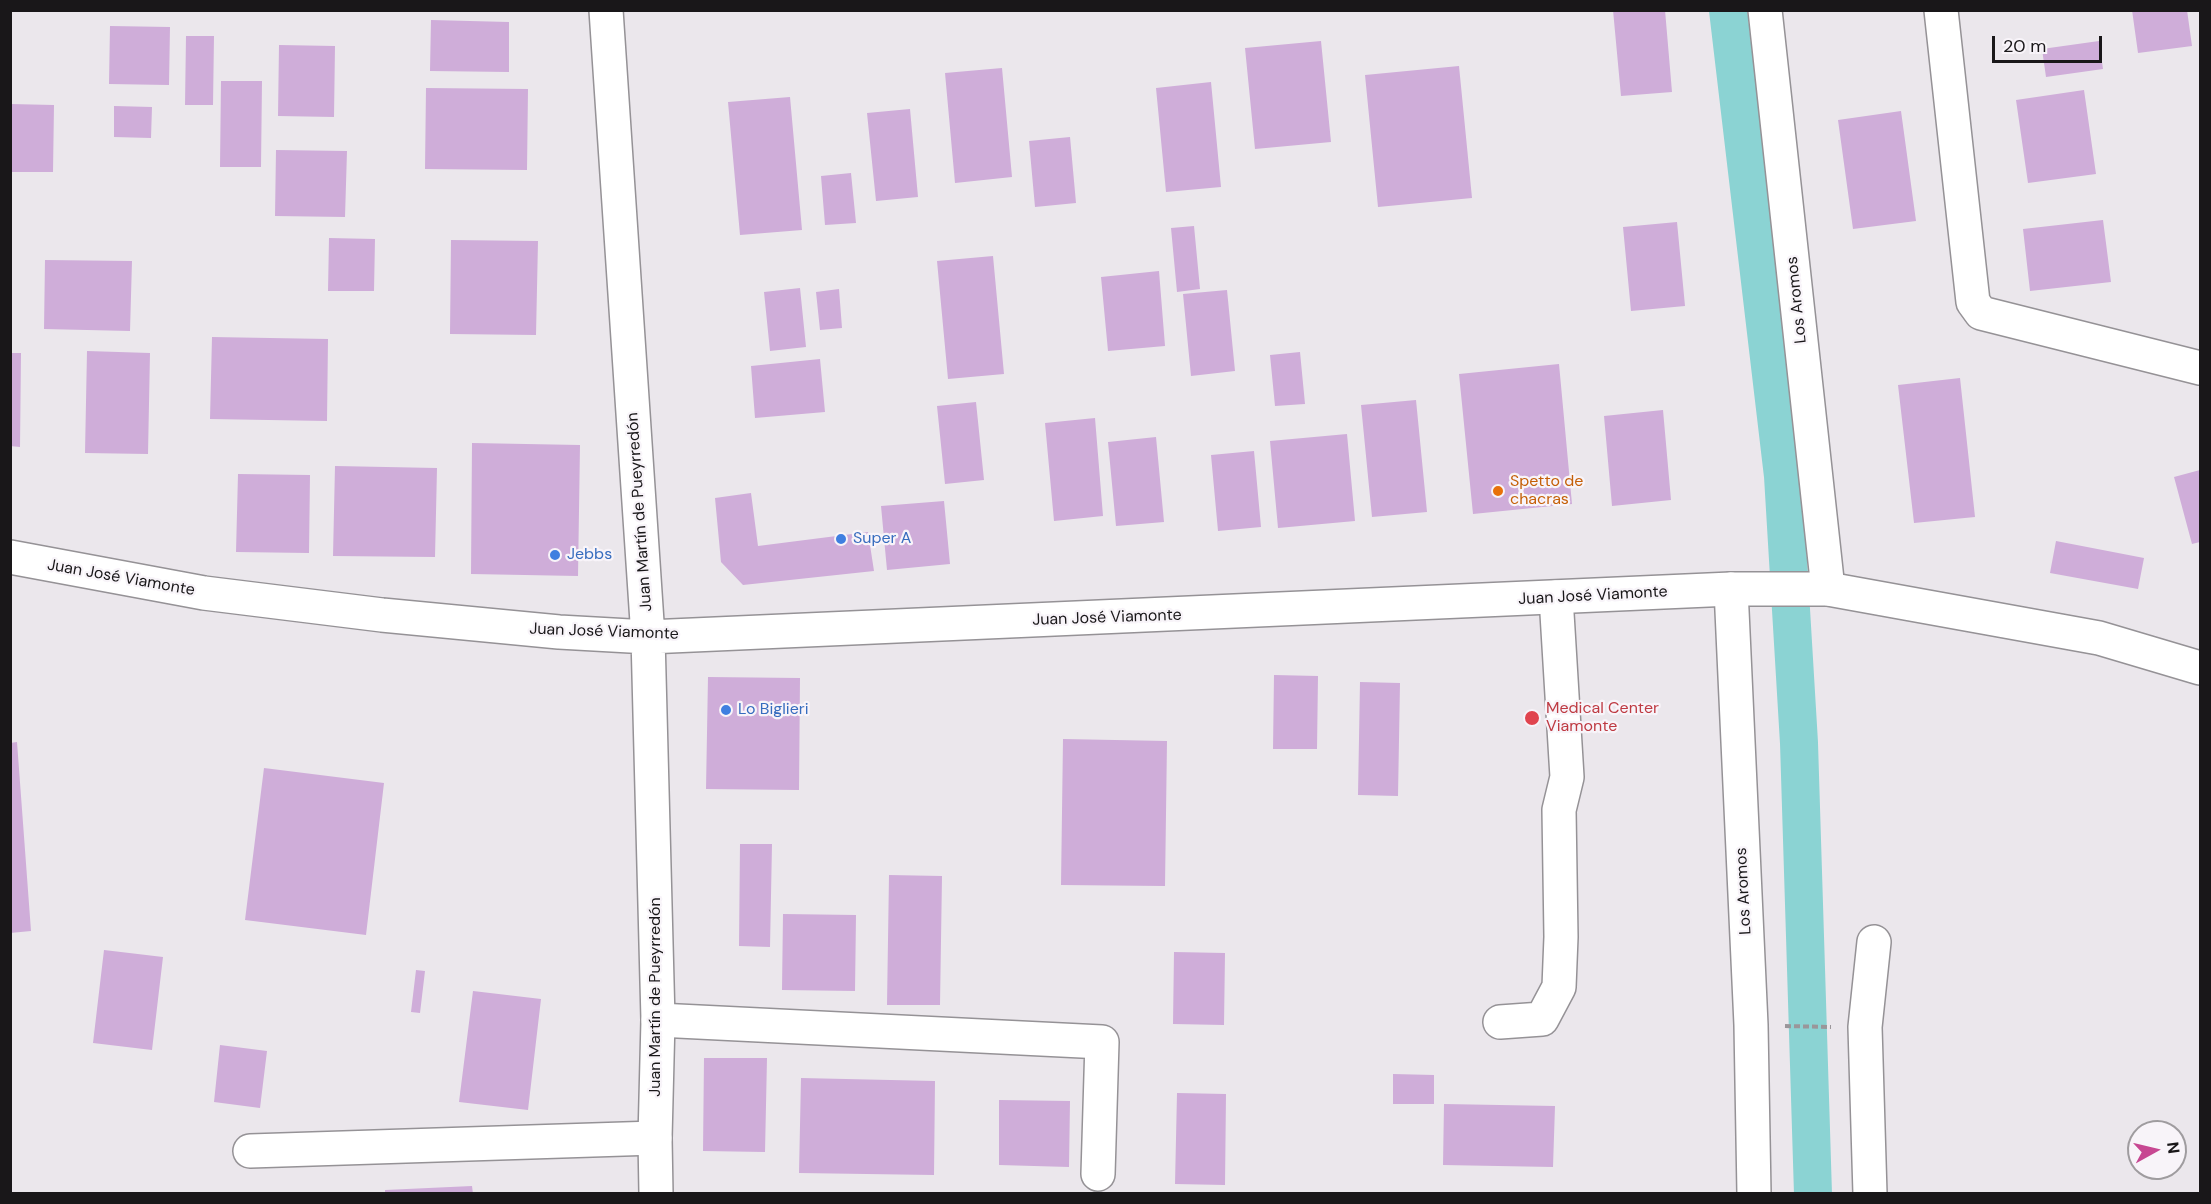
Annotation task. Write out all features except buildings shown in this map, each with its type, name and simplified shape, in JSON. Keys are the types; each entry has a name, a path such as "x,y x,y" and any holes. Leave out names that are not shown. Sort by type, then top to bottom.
{"main road":[{"name":"Juan Martín de Pueyrredón","path":"606,10 648,637 658,1020 656,1194"},
{"name":"Los Aromos","path":"1765,10 1828,589"},
{"path":"1941,10 1973,302 1981,313 2200,368"},
{"name":"Juan José Viamonte","path":"10,557 228,596 382,615 535,630 648,637 1731,589 1828,589 2099,639 2200,668"},
{"name":"Los Aromos","path":"1731,589 1750,1025 1754,1194"},
{"path":"1500,1022 1542,1019 1559,987 1561,937 1559,810 1567,777 1556,597"},
{"path":"1870,1194 1865,1028 1874,942"},
{"path":"658,1020 1102,1042 1098,1174"},
{"path":"250,1150 655,1138"}],"path":[{"path":"1750,1025 1865,1028"}],"waterway":[{"path":"1728,10 1783,476 1799,743 1813,1194"}],"place":[{"name":"Spetto de chacras","path":"1498,491"},
{"name":"Super A","path":"841,539"},
{"name":"Jebbs","path":"555,555"},
{"name":"Lo Biglieri","path":"726,710"},
{"name":"Medical Center Viamonte","path":"1532,718"}]}
